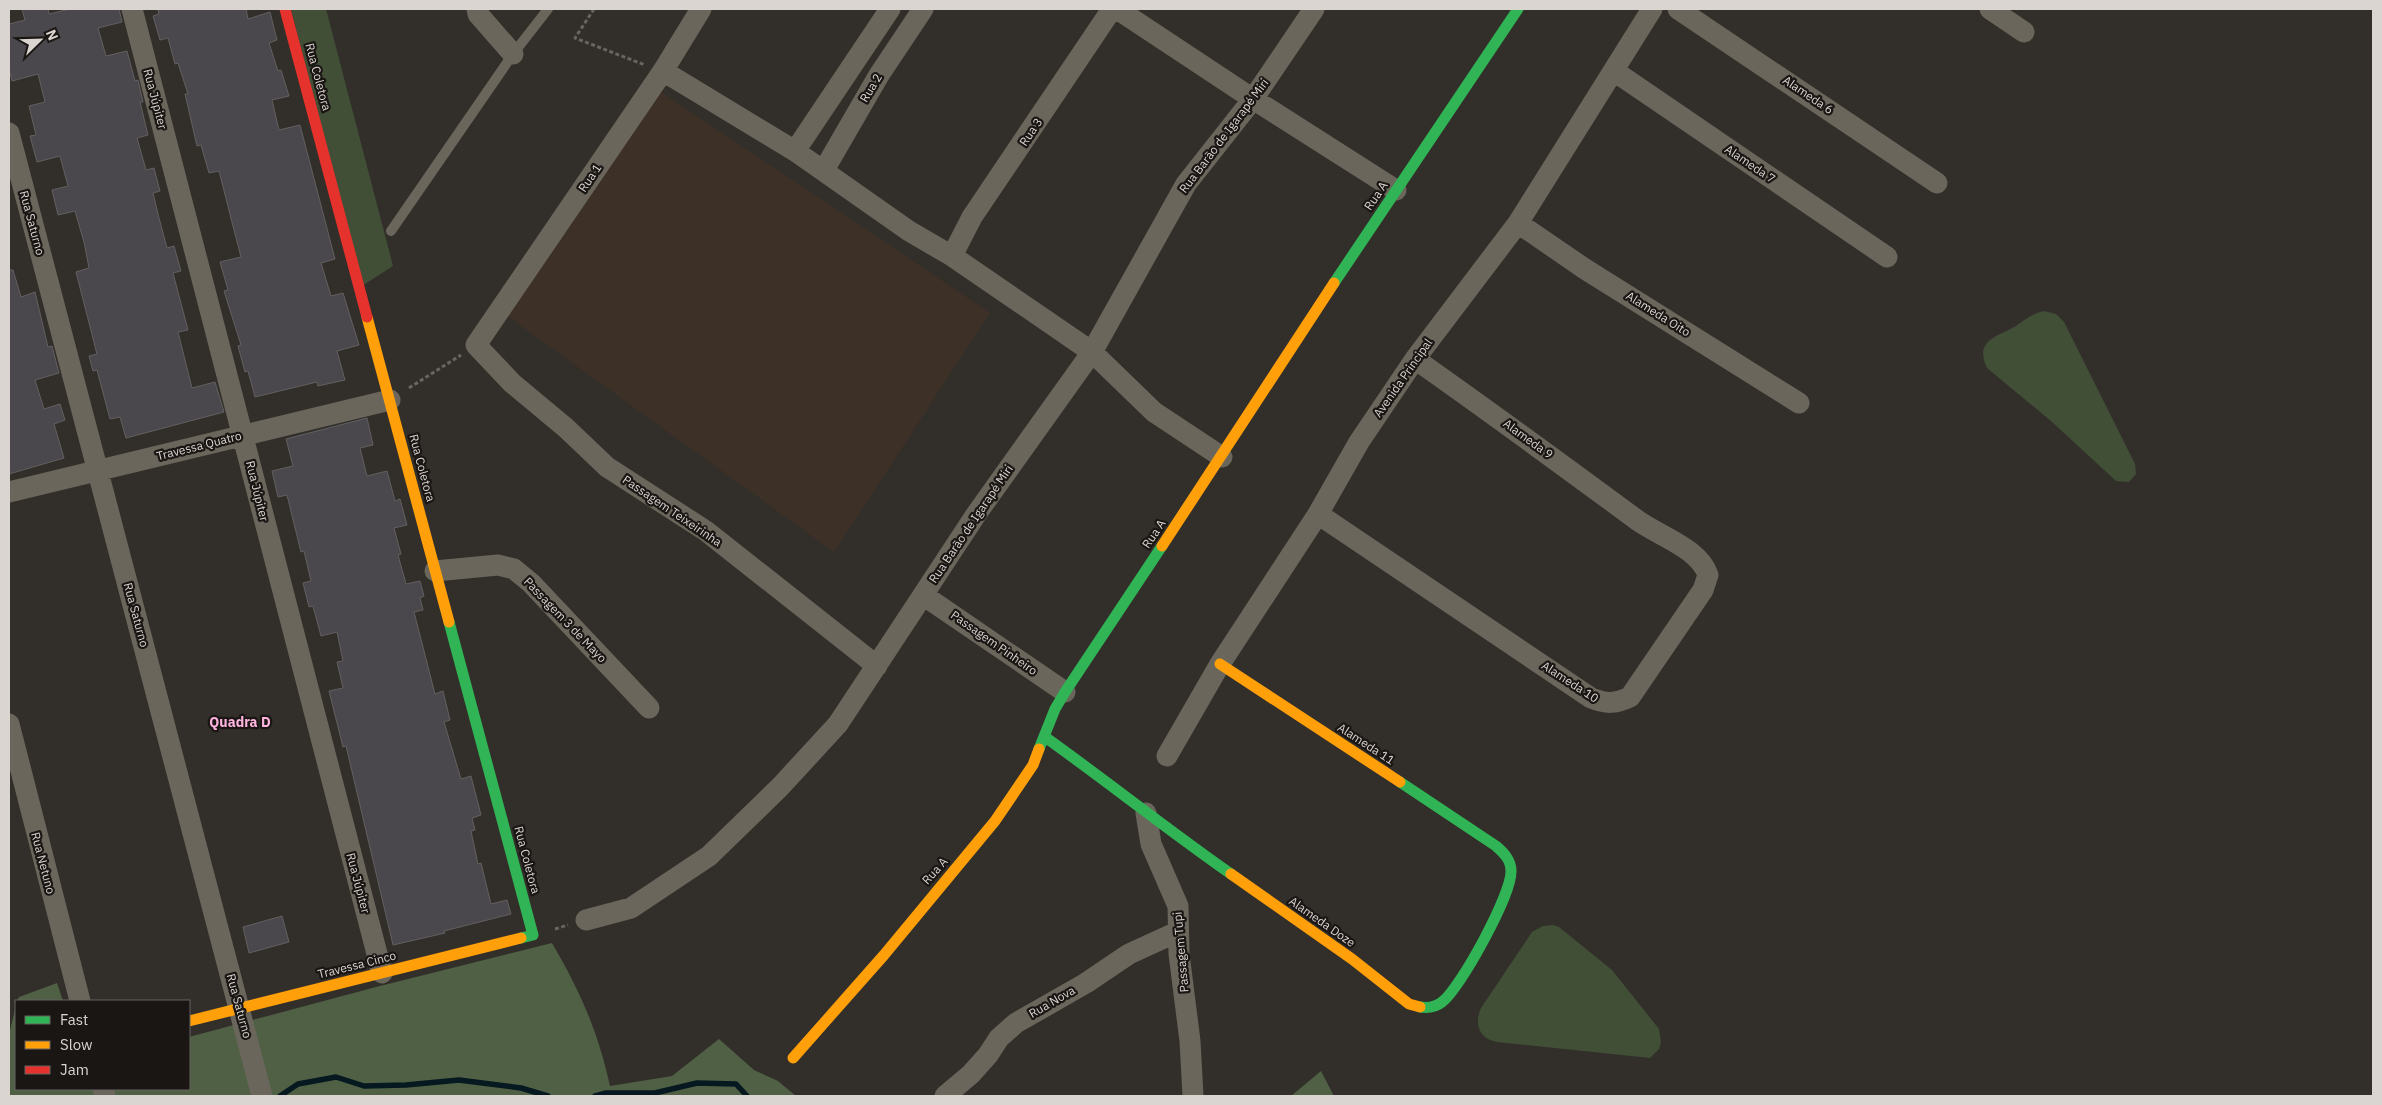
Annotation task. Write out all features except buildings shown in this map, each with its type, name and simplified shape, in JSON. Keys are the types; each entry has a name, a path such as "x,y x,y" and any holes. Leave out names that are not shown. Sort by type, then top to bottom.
{"street":[{"name":"Rua Júpiter","path":"132,9 243,435 315,722 382,973"},
{"name":"Rua Coletora","path":"285,9 533,935"},
{"path":"477,9 478,14 513,54"},
{"name":"Rua 1","path":"476,345 663,71 701,9"},
{"path":"795,151 890,9"},
{"name":"Rua 2","path":"824,170 879,75 923,9"},
{"name":"Rua 3","path":"952,256 972,217 1112,9"},
{"path":"1117,9 1396,190"},
{"name":"Rua Barão de Igarapé Miri","path":"586,920 631,908 709,856 780,787 838,724 977,513 1092,352 1186,184 1253,99 1314,9"},
{"name":"Rua A","path":"794,1058 884,955 995,820 1033,765 1055,709 1065,692 1222,457 1295,340 1518,9"},
{"name":"Avenida Principal","path":"1167,756 1220,664 1318,514 1359,442 1415,359 1518,223 1652,9"},
{"name":"Alameda 6","path":"1678,9 1936,183"},
{"path":"1990,9 2024,32"},
{"path":"663,71 795,151 909,231 952,256 1092,352 1154,412 1222,457"},
{"name":"Alameda 7","path":"1614,71 1887,257"},
{"name":"Rua Saturno","path":"9,133 262,1092"},
{"name":"Alameda Oito","path":"1518,223 1586,269 1799,402"},
{"name":"Passagem Teixeirinha","path":"476,345 512,383 566,428 607,467 652,498 706,531 877,666"},
{"name":"Alameda 9","path":"1415,359 1590,483 1639,522"},
{"name":"Travessa Quatro","path":"9,492 390,400"},
{"name":"Alameda 10","path":"1318,514 1591,698 1610,703 1630,697 1638,687 1703,590 1708,575 1700,561 1639,522"},
{"name":"Passagem 3 de Mayo","path":"435,571 498,565 514,568 531,583 649,708"},
{"name":"Passagem Pinheiro","path":"923,595 1065,692"},
{"name":"Alameda 11","path":"1220,664 1496,846"},
{"name":"Rua Netuno","path":"9,724 80,1000"},
{"name":"Alameda Doze","path":"1044,737 1114,786 1146,813 1352,959 1409,1004 1418,1008 1442,1002 1451,994 1510,887 1511,866 1508,857 1496,846"},
{"name":"Passagem Tupi","path":"1146,813 1151,844 1178,906 1178,932 1193,1096"},
{"name":"Rua Nova","path":"945,1096 971,1074 988,1055 998,1038 1016,1023 1086,983 1129,954 1178,932"},
{"name":"Travessa Cinco","path":"190,1021 533,935"}],"lane":[{"path":"391,231 513,54 548,9"}],"path":[{"path":"594,9 575,38 663,71"},
{"path":"390,400 476,345"},
{"path":"533,935 586,920"}],"shaded area":[{"path":"660,91 990,313 834,552 506,315"}],"green space":[{"path":"291,9 326,9 393,266 362,286"},
{"path":"2044,311 2056,314 2064,322 2135,464 2136,474 2129,482 2116,481 2051,421 1987,368 1983,351 1985,345 2033,315"},
{"path":"1553,925 1559,927 1612,970 1659,1029 1661,1042 1659,1049 1650,1058 1497,1042 1486,1038 1482,1034 1478,1025 1481,1008 1532,932 1543,926"},
{"path":"552,943 571,978 594,1029 610,1086 672,1076 719,1039 754,1070 778,1081 796,1096 9,1096 9,1034 15,1010 15,1090 190,1090 190,1037 376,987"},
{"path":"57,983 63,1000 18,1000 19,997"},
{"path":"1321,1071 1334,1096 1291,1096"}],"waterway":[{"path":"280,1096 298,1084 336,1077 364,1086 406,1085 459,1080 521,1088 548,1096"},
{"path":"595,1096 606,1093 655,1093 697,1083 736,1084 747,1096"}],"traffic: fast":[{"path":"1334,283 1518,9"},
{"path":"1039,749 1055,709 1065,692 1162,546"},
{"path":"449,622 533,935 521,938"},
{"path":"1045,737 1231,874"},
{"path":"1400,782 1496,846 1502,851 1511,867 1509,883 1503,899 1484,940 1461,979 1440,1004 1431,1007 1420,1007"}],"traffic: slow":[{"path":"1162,546 1334,283"},
{"path":"367,317 449,622"},
{"path":"1220,664 1400,782"},
{"path":"793,1058 884,955 995,821 1033,765 1039,749"},
{"path":"1231,874 1352,959 1409,1004 1420,1007"},
{"path":"190,1021 521,938"}],"traffic: jam":[{"path":"285,9 367,317"}],"district":[{"name":"Quadra D","path":"240,722"}]}
